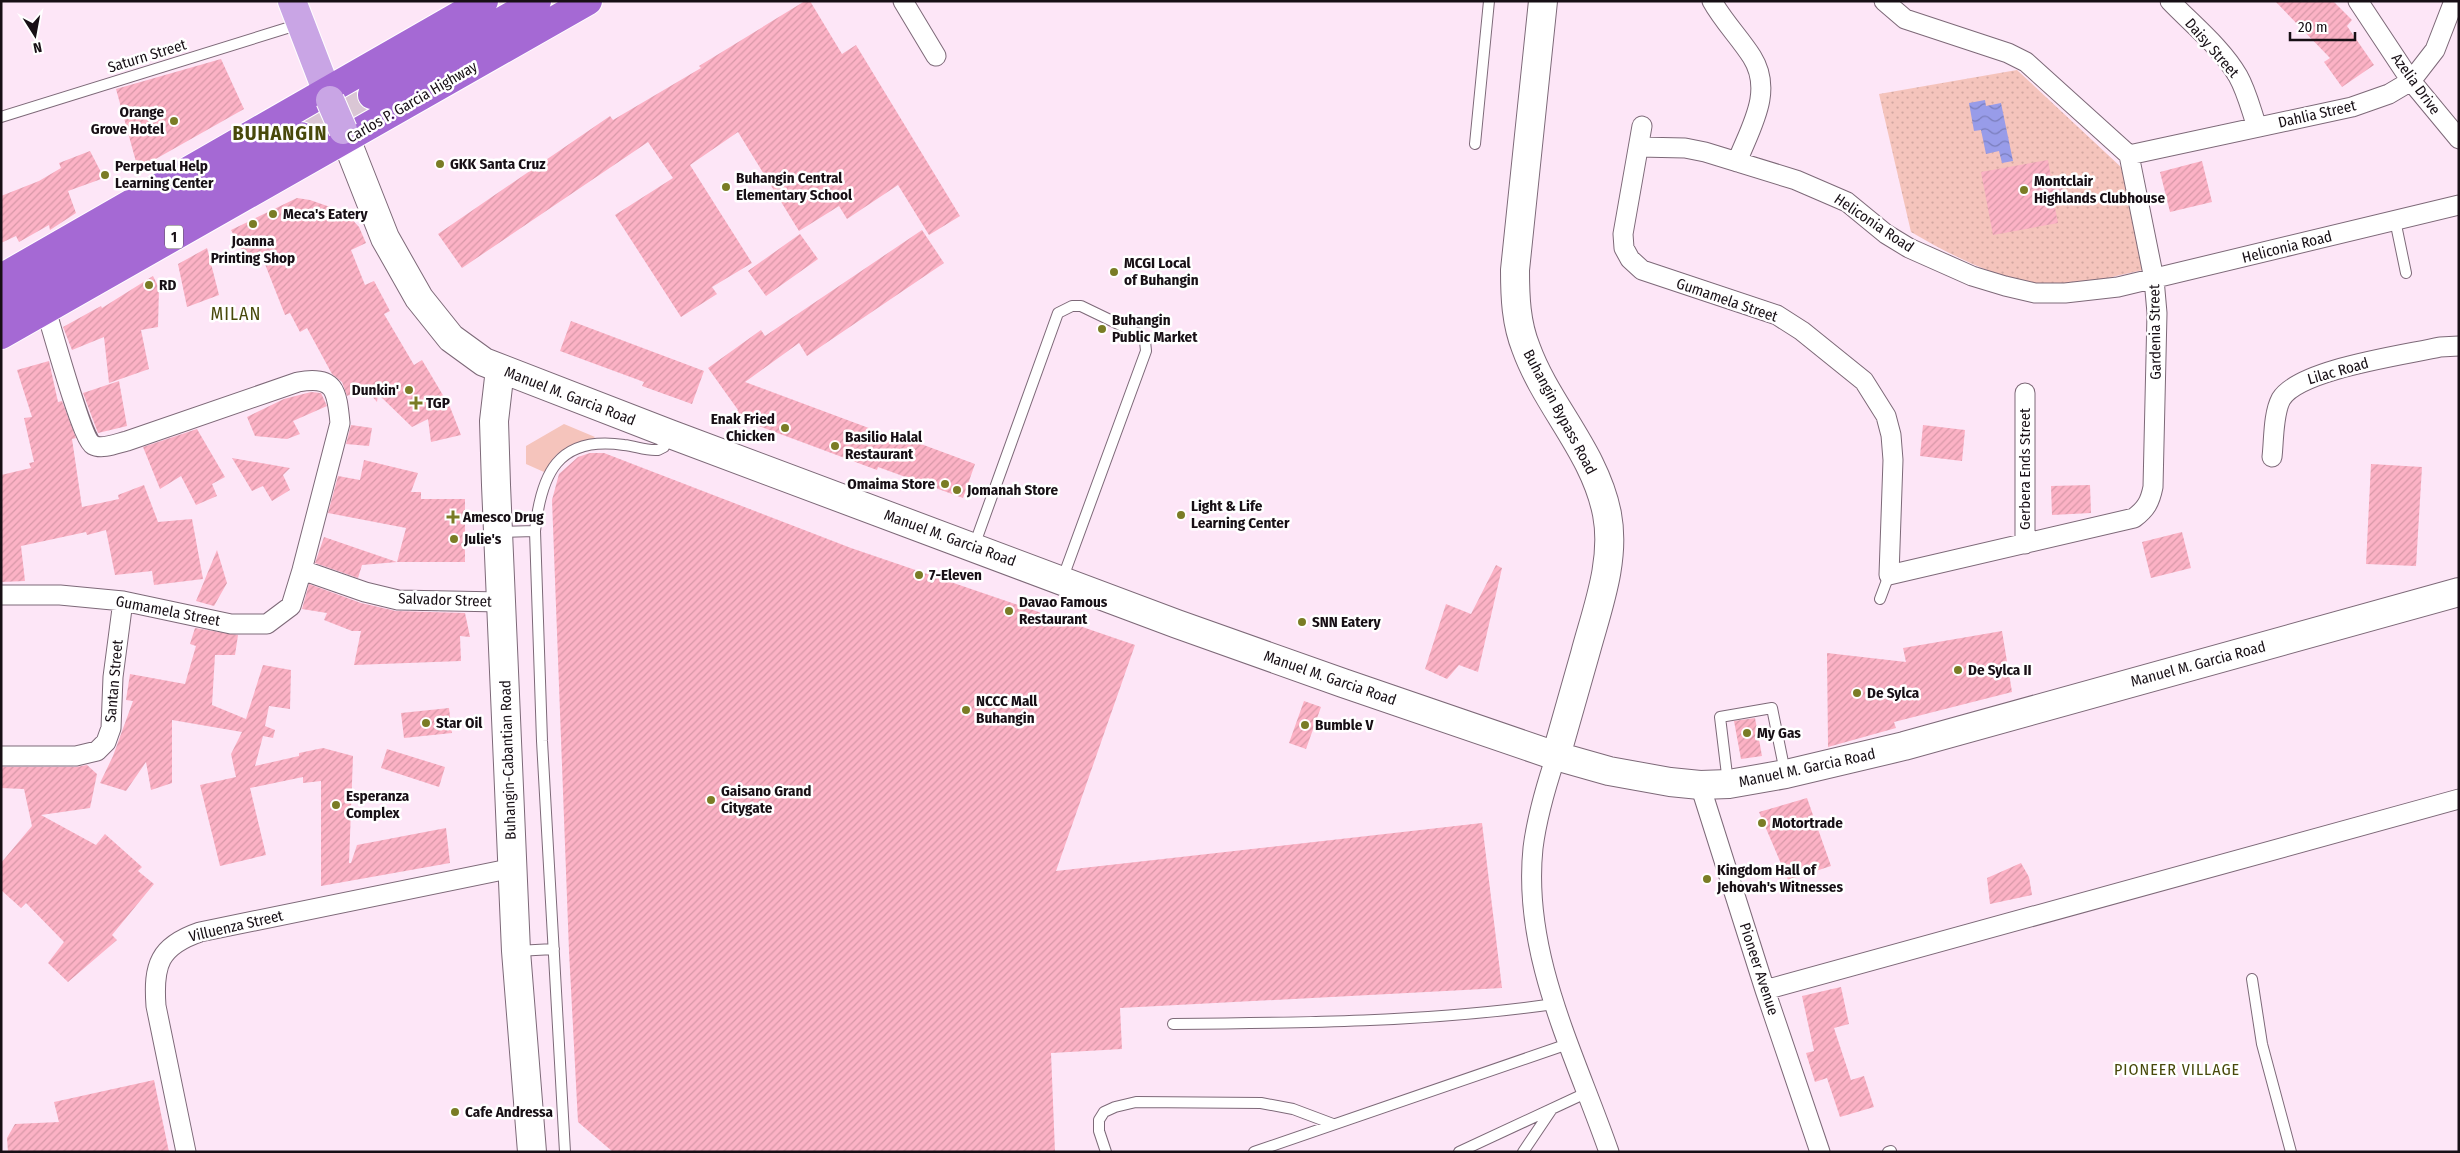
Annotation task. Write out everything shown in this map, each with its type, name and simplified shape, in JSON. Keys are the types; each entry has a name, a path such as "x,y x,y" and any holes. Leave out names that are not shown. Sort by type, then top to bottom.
{"highway":[{"path":"1,278 329,95 454,9 484,1"},
{"name":"Carlos P. Garcia Highway","path":"372,95 537,1"},
{"name":"Carlos P. Garcia Highway","path":"1,335 344,135 588,1"},
{"name":"1","path":"1,307 301,136"}],"main road":[{"name":"Buhangin Bypass Road","path":"1543,1 1515,270 1515,299 1518,323 1526,349 1542,381 1578,442 1601,490 1607,514 1610,540 1608,565 1600,600 1556,756"},
{"path":"296,13 344,135"},
{"name":"Manuel M. Garcia Road","path":"344,135 385,238 419,298 451,338 478,358 500,369 1310,672 1556,756 1635,776 1700,785 1728,784 1786,774 1904,746 2459,592"},
{"name":"Buhangin-Cabantian Road","path":"500,369 494,430 501,602 516,951 532,1152"}],"street":[{"path":"903,1 936,56"},
{"path":"1712,1 1753,59 1763,88 1760,105 1737,162"},
{"path":"1884,1 1905,19 2008,53 2026,62 2129,155"},
{"name":"Daisy Street","path":"2170,1 2217,49 2238,75 2247,96 2256,128"},
{"name":"Azelia Drive","path":"2358,1 2411,81 2459,139"},
{"name":"Dahlia Street","path":"2129,155 2352,107 2389,94 2411,81 2435,50 2454,1"},
{"name":"Gumamela Street","path":"1642,126 1624,234 1624,248 1630,259 1642,270 1777,315 1802,331 1864,381 1878,399 1886,416 1892,452 1889,575"},
{"name":"Heliconia Road","path":"1639,147 1684,148 1737,162 1823,190 1847,202 1886,234 1908,248 1972,276 2035,293 2065,293 2118,287 2154,280 2459,205"},
{"name":"Gardenia Street","path":"1889,575 2134,518 2144,510 2151,499 2157,344 2154,280 2129,155"},
{"name":"Gumamela Street","path":"1,595 60,595 123,601 231,624 268,624 291,606 340,423 338,402 328,383 320,379 298,382 127,441 107,446 93,446 88,441 80,420 46,310"},
{"name":"Lilac Road","path":"2272,457 2281,400 2300,382 2324,372 2440,347 2459,346"},
{"name":"Gerbera Ends Street","path":"2025,393 2025,544"},
{"name":"Salvador Street","path":"302,570 365,592 398,600 501,602"},
{"name":"Santan Street","path":"1,756 76,756 97,751 106,742 110,728 113,677 123,601"},
{"path":"1556,756 1542,798 1533,849 1534,899 1539,949 1554,1004 1588,1092 1608,1152"},
{"name":"Pioneer Avenue","path":"1700,785 1765,990 1820,1152"},
{"path":"1765,990 2459,799"},
{"name":"Villuenza Street","path":"186,1152 156,1006 154,981 158,963 170,947 184,938 200,932 512,868"}],"lane":[{"path":"1475,144 1489,1"},
{"name":"Saturn Street","path":"1,117 296,13"},
{"path":"2395,220 2406,273"},
{"path":"974,546 1058,313 1072,306 1081,306 1139,334 1145,341 1146,351 1062,580"},
{"path":"565,1152 542,741 535,532 538,502 543,484 554,465 565,454 586,446 606,444 658,450 664,447 670,434"},
{"path":"499,532 535,532"},
{"path":"1880,599 1889,575"},
{"path":"1728,784 1720,717 1772,708 1786,774"},
{"path":"516,951 554,949"},
{"path":"2252,978 2262,1044 2291,1152"},
{"path":"1173,1024 1338,1022 1434,1018 1554,1004"},
{"path":"1254,1152 1568,1044"},
{"path":"1459,1152 1588,1092"},
{"path":"1106,1152 1099,1132 1099,1120 1104,1112 1136,1102 1262,1103 1293,1109 1333,1124"},
{"path":"1522,1152 1552,1108"}],"shaded area":[{"path":"2017,70 2122,168 2143,270 2072,284 2051,285 2030,282 2009,277 1968,262 1911,232 1879,94"},
{"path":"564,424 595,437 590,442 557,454 544,472 526,464 526,446"}],"water":[{"path":"1985,100 1986,106 2001,103 2013,161 2002,163 1999,151 1986,154 1981,130 1974,131 1969,103"}],"building":[{"path":"805,1 810,1 842,54 856,45 960,216 929,235 898,185 847,219 839,206 799,231 738,132 690,165 752,263 712,287 717,294 681,317 615,215 673,178 648,142 462,268 438,234 610,116 613,120 701,68 699,66"},
{"path":"2275,1 2333,1 2352,20 2347,26 2374,65 2342,87 2324,62 2330,58"},
{"name":"Orange Grove Hotel","path":"221,59 244,109 138,169 116,89"},
{"path":"90,151 104,178 68,191 76,213 50,230 49,225 19,242 16,236 1,243 1,196 39,181 61,168 59,163"},
{"name":"Montclair Highlands Clubhouse","path":"2048,160 2051,178 2060,176 2065,201 2054,203 2058,223 1993,235 1981,172"},
{"path":"2202,161 2212,202 2170,212 2160,172"},
{"path":"297,198 310,200 348,215 359,227 366,243 351,250 365,285 374,281 390,311 384,314 414,365 422,360 450,407 461,435 431,442 428,419 412,427 378,394 377,402 365,388 347,396 342,382 332,374 307,328 300,332 290,313 285,315 261,254 247,260 231,230"},
{"path":"922,230 944,263 807,356 799,343 745,382 901,440 902,437 975,464 963,498 878,467 877,470 729,415 738,410 708,368 761,330 765,336"},
{"path":"800,234 818,259 766,296 748,271"},
{"path":"207,248 219,295 187,307 178,264"},
{"path":"153,276 159,288 158,327 141,330 149,369 109,383 104,337 72,350 63,327 101,306 102,308"},
{"path":"571,321 704,371 692,404 642,386 644,382 560,351"},
{"path":"49,361 58,402 62,401 76,438 72,439 82,507 119,499 118,495 144,485 158,522 192,519 203,579 154,585 152,571 115,575 106,530 87,535 86,532 21,546 25,581 1,582 1,475 31,468 29,463 34,462 24,418 32,417 17,370"},
{"path":"119,381 127,426 98,433 83,393"},
{"path":"311,392 321,393 327,406 293,421 300,434 287,439 255,436 247,417 284,399"},
{"path":"351,425 372,428 369,446 346,444"},
{"path":"1923,425 1965,430 1962,461 1920,456"},
{"path":"197,429 225,477 212,484 217,496 196,505 181,476 160,489 143,447"},
{"name":"Gaisano Grand Citygate","path":"590,453 604,453 851,548 1135,645 1056,871 1482,823 1502,988 1120,1008 1122,1049 1051,1053 1055,1152 613,1152 578,1122 569,951 552,500 559,474 578,457"},
{"path":"232,458 290,468 283,475 290,490 272,501 263,486 252,491"},
{"path":"364,460 418,473 411,492 421,492 421,499 465,499 465,562 397,562 406,528 328,513 338,476 360,480"},
{"path":"2371,464 2422,467 2416,566 2366,564"},
{"path":"2090,485 2091,513 2052,515 2051,486"},
{"path":"2182,532 2191,568 2151,578 2142,542"},
{"path":"324,537 397,562 362,565 358,578 315,563"},
{"path":"217,550 227,583 214,606 196,601"},
{"path":"1496,565 1502,568 1478,672 1459,665 1447,679 1425,669 1446,604 1471,614"},
{"path":"309,584 361,603 396,611 465,613 470,637 460,636 461,661 354,665 361,631 352,631 324,620 327,613 302,609"},
{"path":"195,628 238,635 235,655 215,655 212,705 246,719 263,665 291,670 290,709 269,706 265,726 275,730 273,738 263,736 255,766 299,756 299,753 323,748 353,756 349,863 351,863 357,845 446,828 450,863 321,886 321,781 303,783 303,777 250,788 266,855 220,866 200,785 236,777 231,754 242,732 172,720 172,783 151,790 146,762 126,791 100,783 113,756 133,701 126,700 130,674 185,684 196,646 190,644"},
{"path":"2002,631 2012,692 1894,722 1896,728 1828,747 1827,653 1906,662 1903,648"},
{"name":"Bumble V","path":"1304,701 1321,707 1306,749 1289,743"},
{"name":"Star Oil","path":"449,708 452,733 404,738 401,713"},
{"name":"My Gas","path":"1755,718 1762,756 1741,759 1734,721"},
{"path":"387,749 445,767 439,787 381,768"},
{"path":"87,765 97,774 90,808 41,815 96,845 105,834 142,867 138,871 154,884 112,935 117,940 68,982 48,963 64,942 26,903 21,908 1,890 1,863 32,826 24,789 1,788 1,767 76,767"},
{"path":"1807,798 1831,866 1788,880 1759,812"},
{"path":"2021,863 2029,877 2032,895 1990,904 1987,878"},
{"path":"1841,987 1849,1024 1834,1028 1851,1080 1864,1076 1874,1107 1840,1117 1827,1078 1815,1082 1806,1053 1814,1051 1802,996"},
{"path":"154,1080 169,1152 8,1152 7,1138 15,1124 59,1122 54,1102"}],"tunnel":[{"path":"301,136 372,95"}],"place":[{"name":"Orange Grove Hotel","path":"174,121"},
{"name":"GKK Santa Cruz","path":"440,164"},
{"name":"Perpetual Help Learning Center","path":"105,175"},
{"name":"Buhangin Central Elementary School","path":"726,187"},
{"name":"Montclair Highlands Clubhouse","path":"2024,190"},
{"name":"Meca's Eatery","path":"273,214"},
{"name":"Joanna Printing Shop","path":"253,224"},
{"name":"MCGI Local of Buhangin","path":"1114,272"},
{"name":"RD","path":"149,285"},
{"name":"Buhangin Public Market","path":"1102,329"},
{"name":"Dunkin'","path":"409,390"},
{"name":"TGP","path":"416,403"},
{"name":"Enak Fried Chicken","path":"785,428"},
{"name":"Basilio Halal Restaurant","path":"835,446"},
{"name":"Omaima Store","path":"945,484"},
{"name":"Jomanah Store","path":"957,490"},
{"name":"Light & Life Learning Center","path":"1181,515"},
{"name":"Amesco Drug","path":"453,517"},
{"name":"Julie's","path":"454,539"},
{"name":"7-Eleven","path":"919,575"},
{"name":"Davao Famous Restaurant","path":"1009,611"},
{"name":"SNN Eatery","path":"1302,622"},
{"name":"De Sylca II","path":"1958,670"},
{"name":"De Sylca","path":"1857,693"},
{"name":"NCCC Mall Buhangin","path":"966,710"},
{"name":"Star Oil","path":"426,723"},
{"name":"Bumble V","path":"1305,725"},
{"name":"My Gas","path":"1747,733"},
{"name":"Gaisano Grand Citygate","path":"711,800"},
{"name":"Esperanza Complex","path":"336,805"},
{"name":"Motortrade","path":"1762,823"},
{"name":"Kingdom Hall of Jehovah's Witnesses","path":"1707,879"},
{"name":"Cafe Andressa","path":"455,1112"}],"district":[{"name":"BUHANGIN","path":"280,133"},
{"name":"MILAN","path":"236,314"},
{"name":"PIONEER VILLAGE","path":"2177,1069"}]}
